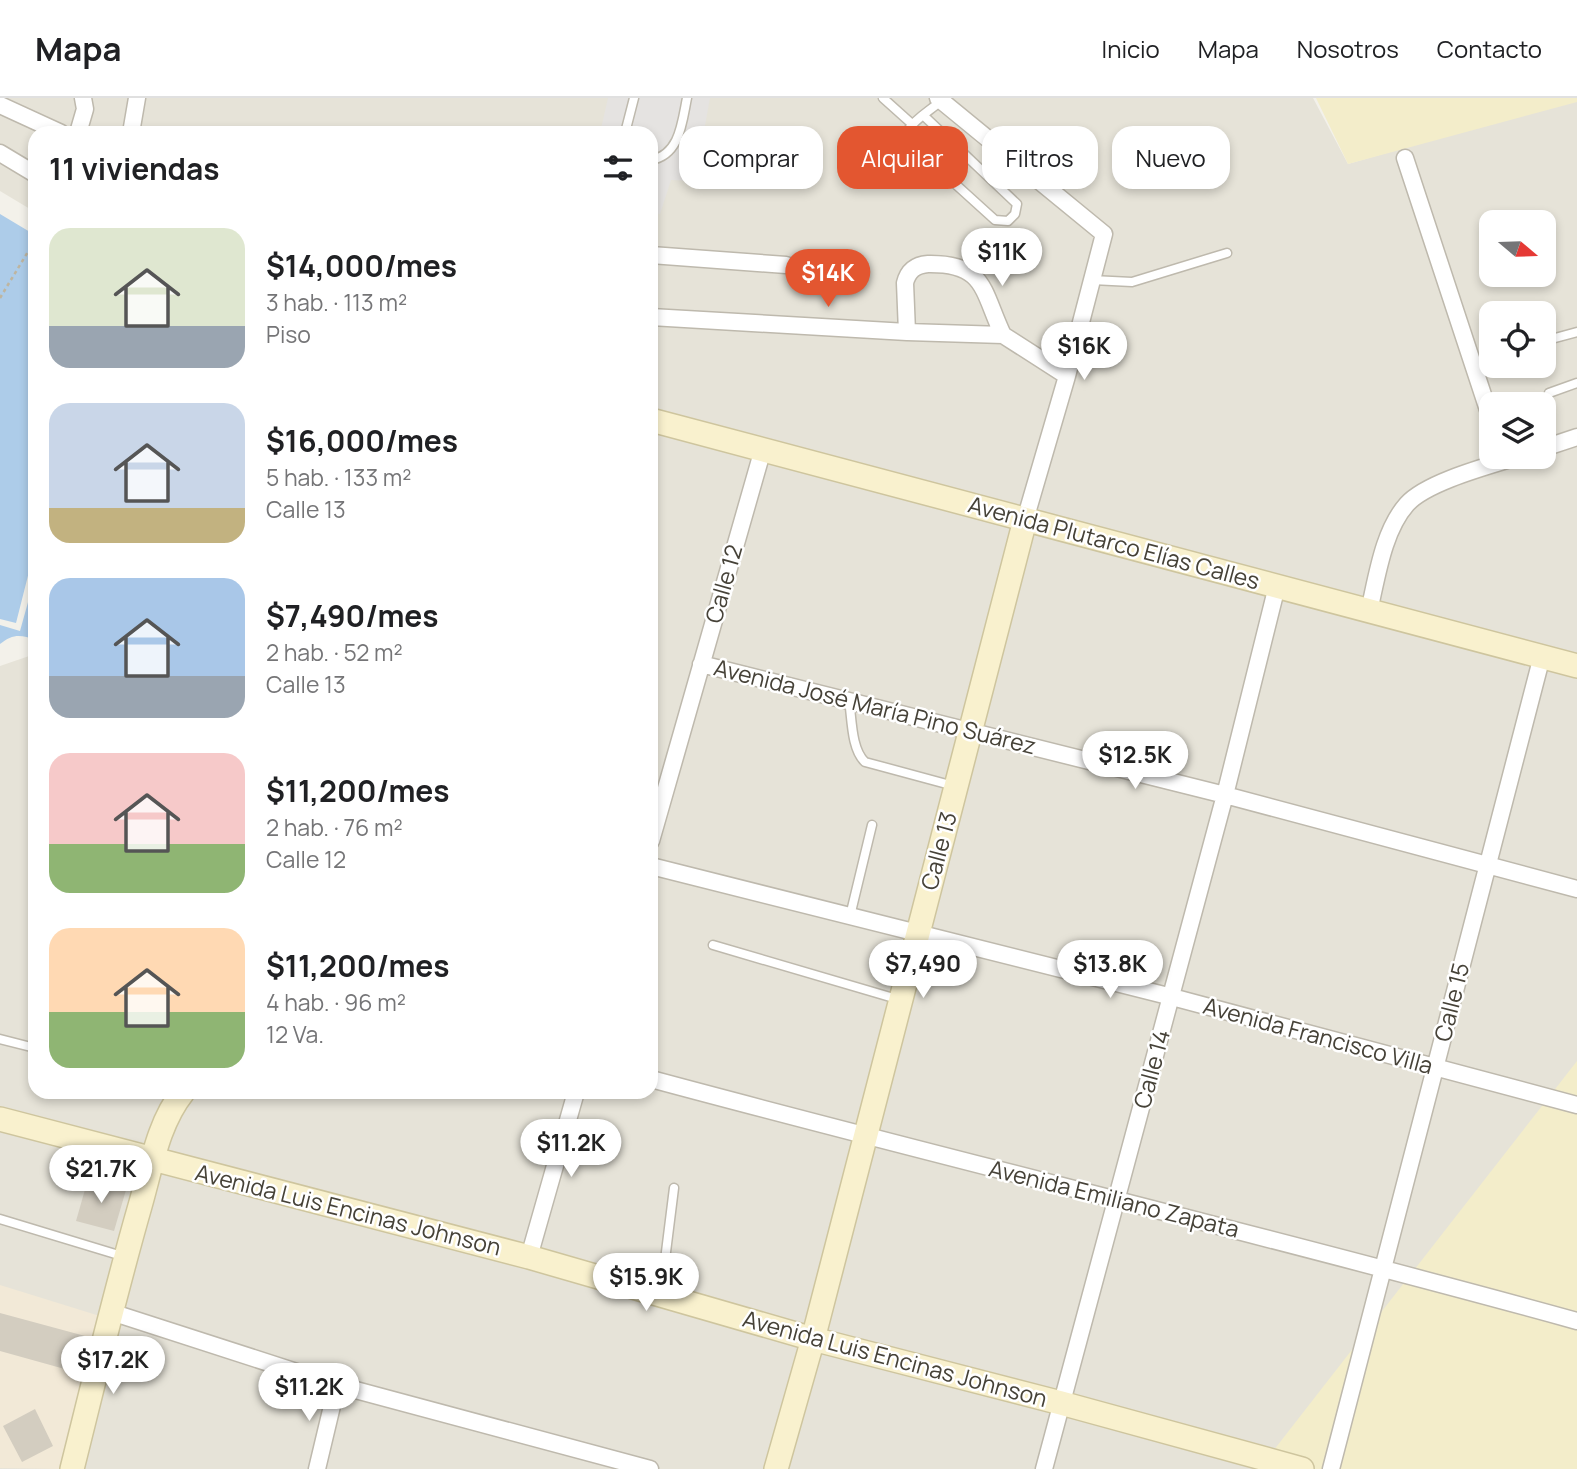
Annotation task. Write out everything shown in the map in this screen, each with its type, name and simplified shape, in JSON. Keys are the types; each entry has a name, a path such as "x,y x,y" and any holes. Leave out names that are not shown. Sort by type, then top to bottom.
{"street":[{"path":"80,126 85,109 83,98"},
{"path":"132,126 137,98"},
{"name":"Calle 13","path":"776,1469 813,1339 1025,520 1067,376 1104,234 941,99"},
{"path":"0,105 46,126"},
{"path":"0,153 28,170"},
{"path":"1405,158 1482,392"},
{"path":"658,256 786,265"},
{"path":"907,332 906,276 921,264 947,264 966,270 978,279 1003,335"},
{"path":"658,317 1003,335 1067,376"},
{"name":"Avenida Plutarco Elías Calles","path":"658,422 1577,666"},
{"path":"1556,444 1577,437"},
{"name":"Calle 12","path":"658,816 763,449"},
{"path":"1369,611 1390,535 1399,514 1408,502 1430,487 1479,469"},
{"name":"Calle 14","path":"1044,1469 1172,997 1278,586"},
{"name":"Calle 15","path":"1331,1469 1542,656"},
{"name":"Avenida José María Pino Suárez","path":"701,664 1225,795 1577,889"},
{"name":"Avenida Francisco Villa","path":"658,868 1172,997 1577,1105"},
{"name":"Avenida Emiliano Zapata","path":"658,1081 1384,1268 1577,1321"},
{"path":"72,1469 125,1257 153,1160 172,1106 178,1099"},
{"path":"529,1257 574,1099"},
{"name":"Avenida Luis Encinas Johnson","path":"0,1119 529,1257 813,1339 1302,1469"},
{"path":"111,1312 337,1385 650,1469"},
{"path":"317,1469 337,1385"}],"lane":[{"path":"627,126 634,98"},
{"path":"658,158 673,147 679,135 687,98"},
{"path":"883,98 912,124"},
{"path":"923,115 1017,204 1016,214 1008,222 995,220 912,147 908,135 912,124 941,99"},
{"path":"1092,280 1132,282 1227,253"},
{"path":"1556,338 1577,332"},
{"path":"1552,392 1577,383"},
{"path":"849,700 857,749 865,762 956,786"},
{"path":"850,916 872,825"},
{"path":"713,945 900,1000"},
{"path":"0,1039 28,1046"},
{"path":"660,1295 674,1188"},
{"path":"0,1219 125,1257"}],"path":[{"path":"0,298 28,252"}],"shaded area":[{"path":"0,98 1313,98 1348,164 1577,98 1577,1469 0,1469 0,666 28,656 28,1099 658,1099 658,126 28,126 28,208 0,191"},
{"path":"608,98 710,98 705,126 679,126 679,180 671,180 660,214 658,214 658,126 602,126"},
{"path":"0,1285 103,1317 62,1469 0,1468"}],"sand":[{"path":"1316,98 1577,98 1577,102 1348,164"},
{"path":"1577,1061 1577,1469 1259,1469"}],"water":[{"path":"0,214 28,231 28,638 17,636 0,644"}],"pier":[{"path":"28,576 28,602 20,631 0,625 0,619 16,623"}],"building":[{"path":"88,1179 126,1190 114,1231 76,1221"},
{"path":"0,1313 85,1336 79,1357 83,1358 79,1373 0,1351"},
{"path":"35,1409 53,1446 22,1462 3,1426"}]}
